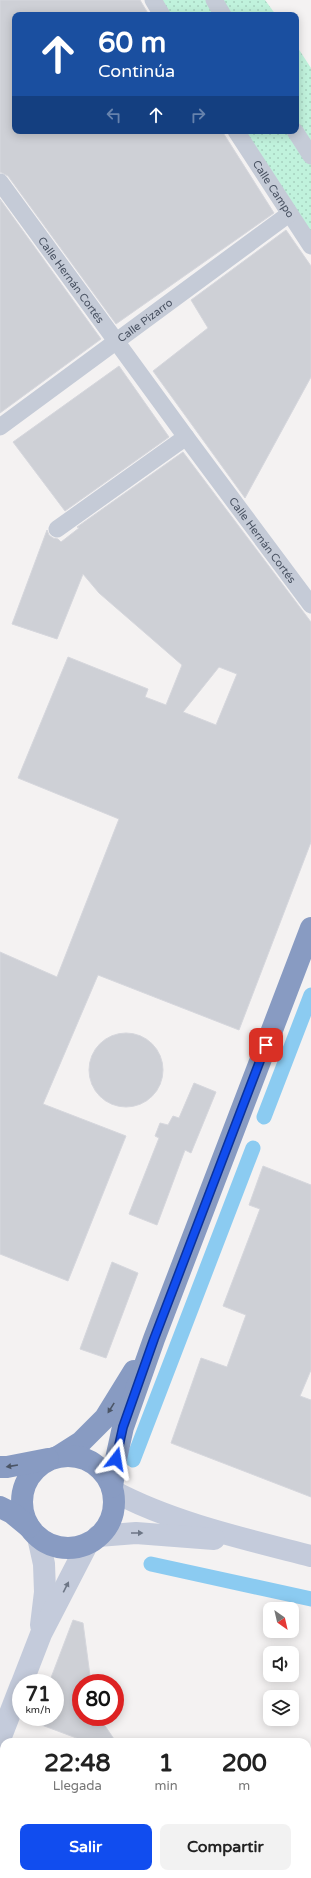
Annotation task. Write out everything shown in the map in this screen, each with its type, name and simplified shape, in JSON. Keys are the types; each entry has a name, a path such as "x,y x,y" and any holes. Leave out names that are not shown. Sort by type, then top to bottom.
{"highway":[{"path":"0,1507 12,1513 33,1532 53,1545 71,1548 93,1540 106,1527 112,1515 114,1503 112,1489 116,1459 123,1427 154,1339 311,928"},
{"path":"33,1532 23,1512 22,1496 27,1480 37,1467 81,1442 105,1418 154,1339"},
{"path":"0,1467 73,1456 85,1459 97,1466 106,1476 112,1489"}],"main road":[{"path":"112,1489 137,1504 164,1515 266,1545 311,1556"},
{"path":"33,1532 44,1564 45,1592 41,1634"},
{"path":"25,1674 41,1634 93,1540 144,1534 266,1545"},
{"path":"0,1738 12,1708"}],"street":[{"path":"153,0 160,12"},
{"path":"214,0 221,12"},
{"name":"Calle Campo","path":"238,134 311,246"},
{"path":"297,134 311,156"},
{"name":"Calle Hernán Cortés","path":"0,182 311,605"},
{"name":"Calle Pizarro","path":"0,427 116,340 289,214"},
{"path":"57,529 186,436"}],"green space":[{"path":"153,0 265,0 274,12 160,12"},
{"path":"299,50 311,68 311,246 238,134 299,134"}],"building":[{"path":"0,0 140,0 147,12 12,12 12,134 224,134 274,213 116,324 8,176 0,172"},
{"path":"0,199 101,339 0,413"},
{"path":"286,230 311,266 311,377 245,498 153,371 208,328 191,300"},
{"path":"119,366 169,437 65,511 13,442"},
{"path":"183,452 311,622 311,842 239,1030 98,975 43,1104 126,1136 68,1281 0,1254 0,952 57,977 119,819 18,778 68,657 148,689 145,697 166,705 182,665 99,593 83,574 57,639 12,624 47,530 49,535 61,542 79,528 77,527","holes":["219,667 237,674 216,725 183,712"]},
{"path":"119,1033 133,1033 147,1039 157,1049 163,1063 163,1077 157,1091 147,1101 133,1107 119,1107 105,1101 95,1091 89,1077 89,1063 95,1049 105,1039"},
{"path":"194,1083 216,1092 191,1153 185,1150 157,1225 129,1214 159,1138 155,1136 160,1123 168,1125 173,1116 179,1118"},
{"path":"263,1166 311,1185 311,1370 300,1396 311,1400 311,1497 171,1443 201,1358 227,1367 246,1315 223,1306 260,1209 249,1205"},
{"path":"112,1262 138,1273 106,1358 80,1349"},
{"path":"73,1620 83,1623 90,1674 72,1674 72,1726 105,1726 113,1738 76,1738 44,1726 64,1726 64,1674 52,1674"}],"waterway":[{"path":"264,1117 311,995"},
{"path":"133,1460 253,1148"},
{"path":"151,1564 311,1599"}],"route":[{"path":"116,1459 123,1427 136,1394 154,1339 266,1045"}]}
